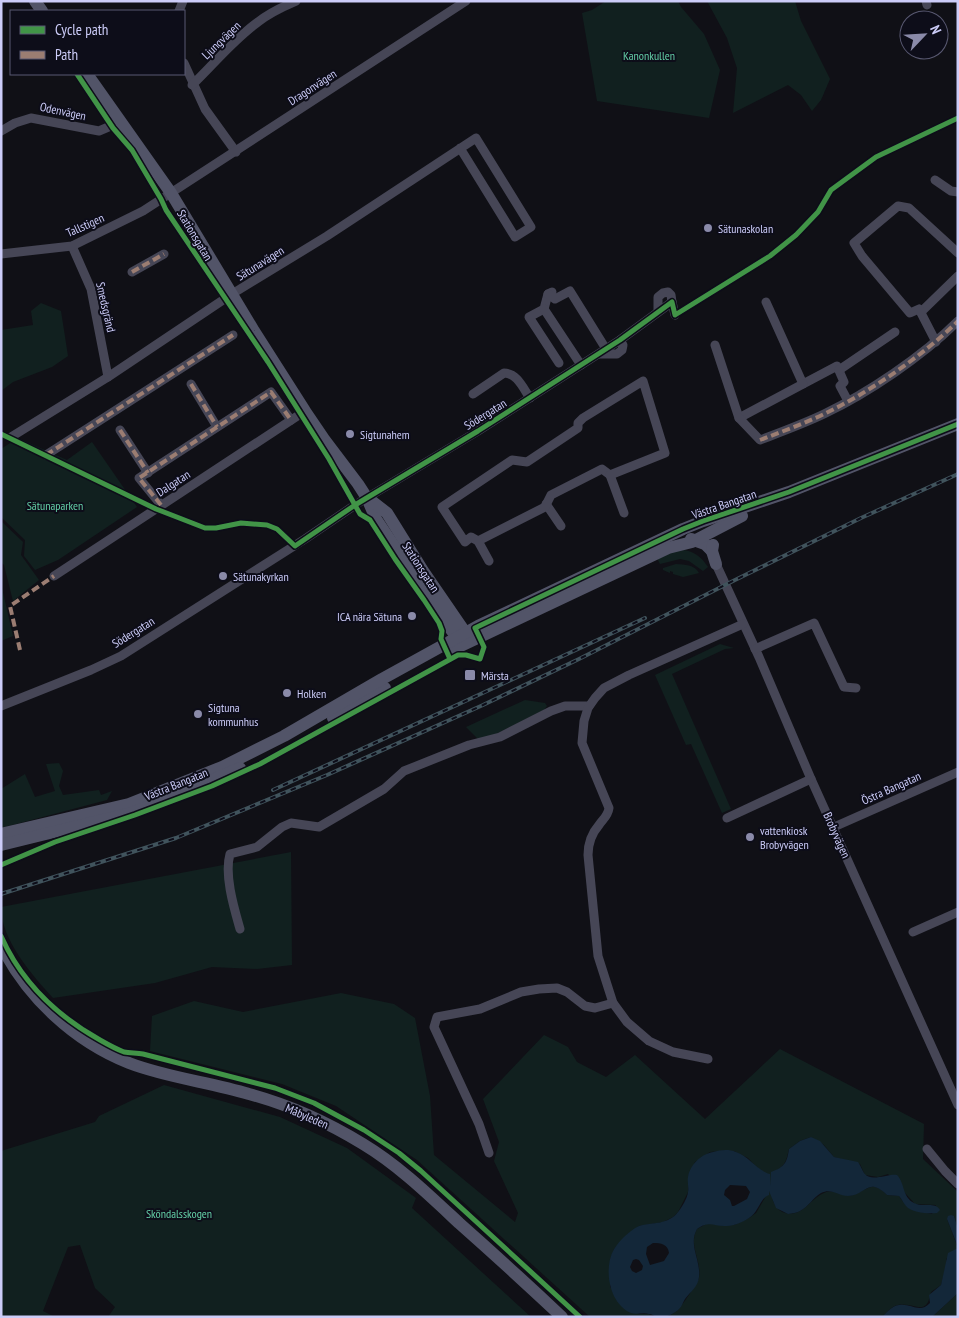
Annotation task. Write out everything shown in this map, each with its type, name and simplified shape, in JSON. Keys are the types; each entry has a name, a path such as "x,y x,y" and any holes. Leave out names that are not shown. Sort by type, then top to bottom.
{"street":[{"name":"Ljungvägen","path":"192,85 234,42 257,22 274,11 296,1"},
{"name":"Dragonvägen","path":"171,193 466,1"},
{"path":"185,66 192,85 205,109 236,152"},
{"name":"Stationsgatan","path":"87,75 171,193 201,245 305,411 367,498 376,519 464,639"},
{"name":"Odenvägen","path":"1,131 15,123 31,118 99,131 120,122"},
{"name":"Sätunavägen","path":"11,437 108,377 232,294 327,236 460,148 476,138 531,226 515,237 460,148"},
{"path":"935,180 951,191 958,192"},
{"name":"Tallstigen","path":"1,254 72,246 143,211 171,193"},
{"path":"936,342 919,309 910,313 862,256 854,242 898,206 909,208 958,253"},
{"name":"Smedsgränd","path":"72,246 91,289 108,377"},
{"path":"132,272 164,254"},
{"path":"921,312 958,276"},
{"path":"558,363 529,317 544,309 550,293 554,299 570,291 602,351"},
{"path":"658,312 658,297 668,292 671,295 675,316"},
{"name":"Södergatan","path":"1,706 121,656 367,498 530,398 620,340 672,302"},
{"path":"766,302 803,384"},
{"path":"544,309 581,365"},
{"path":"715,345 739,418 760,440 824,414 870,389 936,342 958,321"},
{"path":"838,370 895,332"},
{"path":"46,454 233,335"},
{"path":"739,418 837,366 844,382 840,386 848,401"},
{"path":"473,394 504,373 509,373 514,375 530,398"},
{"path":"488,561 478,541 471,537 465,542 442,507 512,460 527,462 578,428 578,423 583,418 643,381 665,453 610,475"},
{"path":"191,384 217,427"},
{"path":"161,505 139,478 271,392 291,420"},
{"name":"Dalgatan","path":"54,576 305,411"},
{"name":"Västra Bangatan","path":"697,545 700,534 707,525 719,522 958,424"},
{"path":"120,430 148,473"},
{"path":"478,541 544,507 551,495 602,469 610,475 624,513"},
{"path":"546,504 561,526"},
{"name":"Västra Bangatan","path":"1,834 129,804 222,767 284,736 382,679 464,639 588,574 703,520 719,522"},
{"path":"712,552 719,522"},
{"name":"Västra Bangatan","path":"659,542 686,537 697,545"},
{"name":"Västra Bangatan","path":"1,845 131,813 224,776 286,745 464,639 668,548 684,544 697,545"},
{"path":"697,545 705,544 712,552"},
{"name":"Brobyvägen","path":"697,545 716,564"},
{"name":"Brobyvägen","path":"712,552 811,779 958,1106"},
{"path":"755,649 814,623 844,687 856,688"},
{"path":"708,1059 673,1052 649,1041 627,1022 613,1003 598,956 588,847 594,832 607,815 609,808 582,743 584,721 590,706 604,688 743,624"},
{"path":"240,928 235,912 229,875 228,860 230,854 257,847 282,827 291,823 319,826 384,789 404,771 469,745 500,737 551,711 565,706 590,706"},
{"name":"Östra Bangatan","path":"834,827 958,772"},
{"path":"727,818 811,779"},
{"path":"913,932 958,912"},
{"name":"Måbyleden","path":"1,945 30,992 54,1016 104,1051 128,1062 159,1072 281,1104 322,1122 365,1145 428,1194 562,1317"},
{"name":"Måbyleden","path":"1,956 8,967 20,978"},
{"path":"489,1153 479,1124 434,1027 437,1017 480,1009 521,992 539,989 557,988 567,992 585,1006 595,1008 613,1003"},
{"path":"927,1149 958,1184"}],"green space":[{"name":"Kanonkullen","path":"606,1 678,1 704,34 720,70 709,118 597,101 582,13 592,10"},
{"path":"707,1 795,1 801,21 830,79 821,100 812,111 801,95 788,85 733,113 737,68 727,38"},
{"path":"41,303 61,311 68,356 52,367 13,382 1,391 1,330 33,325 31,311"},
{"name":"Sätunaparken","path":"18,438 67,460 92,442 137,507 58,560 35,570 24,556 25,540 1,517 1,449"},
{"path":"1,521 23,542 21,555 39,580 13,601 4,565 1,562"},
{"path":"678,550 696,554 708,567 703,571 689,561 680,559 660,564 657,558"},
{"path":"676,564 692,566 699,573 683,577 663,570 663,568"},
{"path":"1,584 13,636 1,641"},
{"path":"720,644 734,648 725,649 672,674 731,809 722,813 691,744 686,745 655,675"},
{"path":"525,700 545,703 547,706 544,710 486,739 478,739 466,727"},
{"path":"59,763 63,771 59,786 63,795 99,790 101,795 112,791 107,800 1,828 1,789 25,774 35,797 55,791 46,764"},
{"path":"291,852 292,965 257,969 212,967 155,983 53,998 19,956 6,932 2,919 1,907"},
{"path":"341,993 394,1004 415,1018 430,1096 434,1155 515,1222 518,1213 494,1161 499,1142 483,1099 544,1035 568,1047 577,1062 606,1077 635,1055 705,1119 780,1049 924,1124 923,1159 958,1192 958,1229 954,1216 947,1219 958,1248 946,1259 947,1262 941,1285 931,1292 926,1305 923,1307 896,1306 882,1317 668,1317 679,1309 699,1278 699,1265 694,1247 697,1229 708,1223 734,1225 749,1218 756,1213 766,1196 761,1172 748,1158 734,1151 710,1152 695,1162 688,1177 688,1192 678,1212 663,1222 639,1226 614,1249 610,1261 610,1287 639,1314 649,1314 655,1317 590,1317 417,1160 336,1106 282,1084 150,1051 152,1016 194,1001 243,1012","holes":["811,1137 824,1145 834,1157 860,1164 865,1175 878,1177 888,1174 915,1204 936,1205 932,1214 912,1210 899,1196 887,1195 882,1190 874,1187 849,1196 832,1192 824,1193 803,1209 790,1214 780,1210 773,1201 771,1173 782,1166 786,1161 789,1149 800,1141"]},
{"name":"Sköndalsskogen","path":"164,1085 280,1117 347,1148 416,1198 412,1208 531,1317 108,1317 115,1307 95,1288 80,1245 68,1247 43,1311 55,1317 1,1317 1,1151 95,1122 99,1116"},
{"path":"958,1293 958,1317 932,1317"}],"water":[{"path":"811,1137 820,1141 834,1157 858,1162 867,1176 875,1178 897,1175 900,1178 905,1194 910,1200 917,1204 938,1207 940,1210 937,1213 916,1212 906,1206 899,1196 887,1195 875,1187 871,1187 848,1196 832,1192 821,1193 803,1209 788,1214 776,1208 769,1191 769,1195 763,1199 755,1212 744,1221 730,1226 709,1224 697,1229 694,1247 699,1271 698,1280 696,1286 675,1313 659,1317 647,1313 636,1314 631,1313 618,1302 610,1285 609,1275 609,1266 614,1249 625,1236 639,1226 665,1221 678,1212 687,1195 689,1173 697,1161 709,1153 722,1150 733,1151 741,1154 761,1170 770,1174 770,1186 771,1172 782,1166 786,1161 789,1149 800,1141","holes":["730,1185 746,1186 750,1192 747,1199 732,1206 730,1200 724,1195 725,1190","653,1243 661,1244 666,1246 669,1253 664,1261 650,1265 646,1254 647,1247","633,1260 639,1260 643,1266 642,1270 636,1273 632,1271 630,1267"]},
{"path":"951,1215 954,1216 958,1229 958,1247 947,1219"},
{"path":"958,1248 958,1293 932,1317 882,1317 896,1306 903,1305 923,1308 930,1303 929,1295 941,1285 948,1253"}],"railway":[{"path":"1,894 176,838 327,775 483,705 861,518 958,474"},
{"path":"273,790 645,618"}],"marked path":[{"path":"132,272 164,254"},
{"path":"760,440 816,418 859,396 912,360 958,321"},
{"path":"46,455 233,335"},
{"path":"191,384 217,427"},
{"path":"161,505 139,478 271,392 291,420"},
{"path":"120,430 148,473"},
{"path":"20,650 10,606 54,576"}],"cycle path":[{"path":"78,75 113,128 132,150 166,210 268,362 329,459 360,514 370,520 439,623 442,631 441,639 450,659"},
{"path":"1,434 156,509 205,528 216,528 241,523 267,525 277,529 295,546 355,505 478,431 620,340 672,302 675,315 770,256 796,235 818,212 831,190 876,157 958,118"},
{"path":"1,865 55,842 212,786 260,764 458,655 480,659 484,647 475,628 683,529 789,492 958,424"},
{"path":"1,936 19,968 42,996 69,1020 106,1043 124,1052 143,1054 275,1088 314,1103 364,1130 399,1153 580,1317"}],"place":[{"name":"Sätunaskolan","path":"708,228"},
{"name":"Sigtunahem","path":"350,434"},
{"name":"Sätunakyrkan","path":"223,576"},
{"name":"ICA nära Sätuna","path":"412,616"},
{"name":"Märsta","path":"470,675"},
{"name":"Holken","path":"287,693"},
{"name":"Sigtuna kommunhus","path":"198,714"},
{"name":"vattenkiosk Brobyvägen","path":"750,837"}]}
